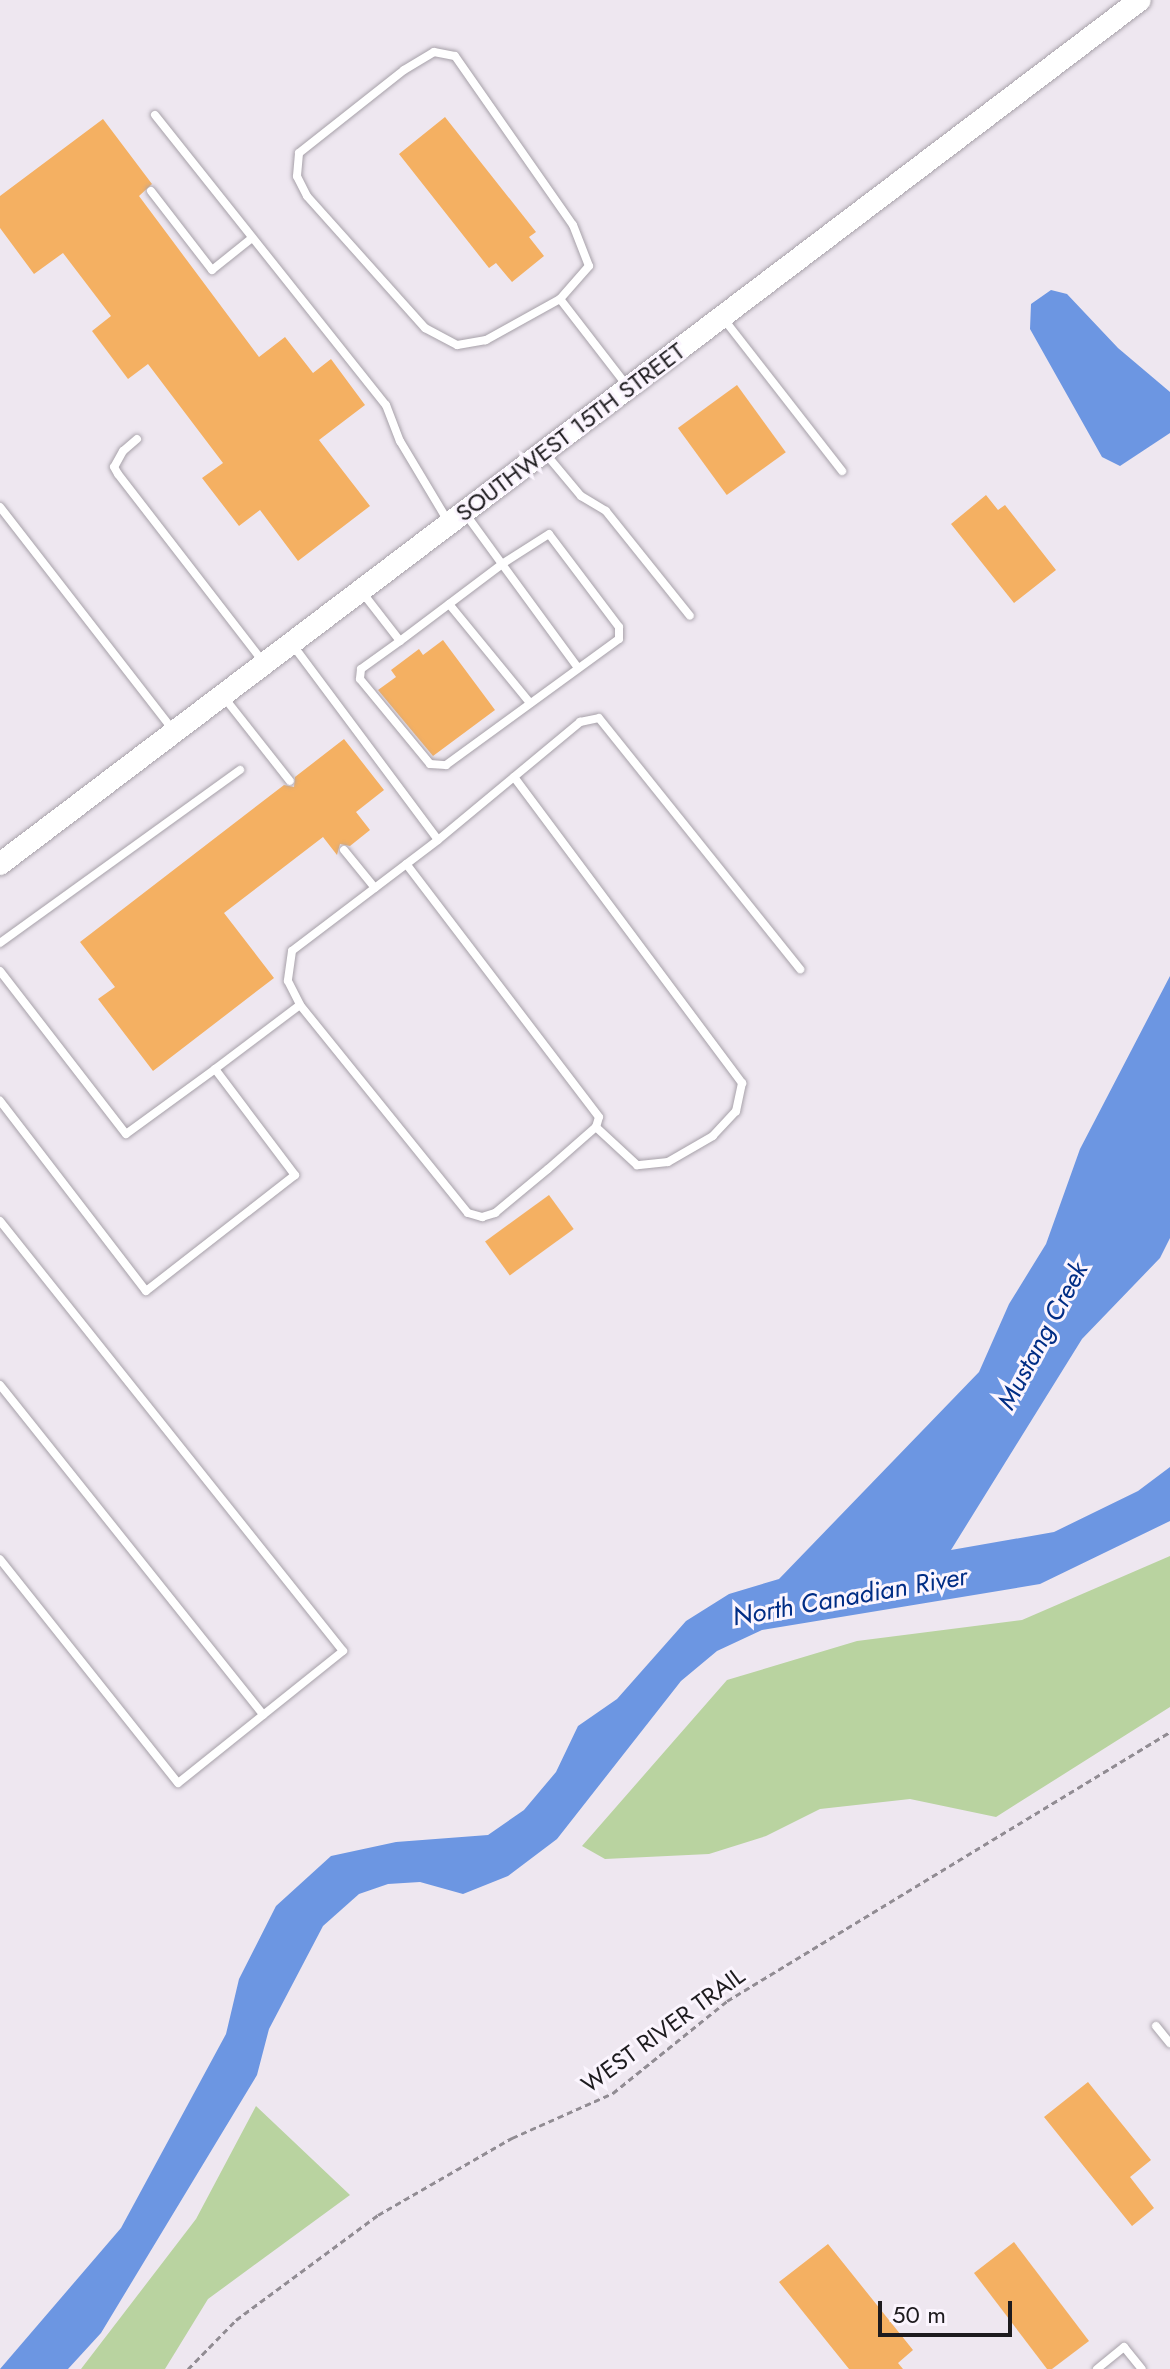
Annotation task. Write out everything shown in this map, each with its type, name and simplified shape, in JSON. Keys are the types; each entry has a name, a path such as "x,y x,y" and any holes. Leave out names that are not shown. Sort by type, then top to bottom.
{"main road":[{"name":"SOUTHWEST 15TH STREET","path":"0,864 1140,0"}],"lane":[{"path":"434,52 455,56 580,240 589,266 560,299 486,340 457,345 425,328 307,196 297,176 299,153 404,70 434,52"},
{"path":"155,115 386,405 400,441 457,518 502,564 578,668"},
{"path":"151,191 212,270 252,238"},
{"path":"560,299 629,388"},
{"path":"722,317 842,471"},
{"path":"137,439 118,459 118,474 265,664"},
{"path":"544,452 581,496 606,511 690,616"},
{"path":"0,507 174,732"},
{"path":"542,535 554,535 619,627 619,639 446,765 430,764 358,675 502,564 542,535"},
{"path":"361,591 400,641"},
{"path":"449,604 530,703"},
{"path":"292,643 438,840"},
{"path":"222,696 290,781"},
{"path":"406,864 599,1117 596,1127 495,1213 468,1213 300,1005 288,981 292,951 406,864 438,840 580,722 599,718 800,969"},
{"path":"0,943 240,770"},
{"path":"514,777 742,1083 736,1111 713,1136 668,1162 637,1165 596,1127"},
{"path":"344,850 375,888"},
{"path":"0,971 126,1134 300,1005"},
{"path":"0,1101 146,1291 295,1175 215,1069"},
{"path":"0,1221 343,1651 178,1783 0,1559"},
{"path":"0,1385 263,1715"},
{"path":"1156,2026 1170,2043"},
{"path":"1097,2369 1124,2347 1142,2369"}],"path":[{"name":"WEST RIVER TRAIL","path":"188,2369 270,2293 378,2215 512,2138 613,2093 727,2001 1170,1732"}],"green space":[{"path":"1170,1556 1170,1707 996,1817 910,1799 820,1809 766,1836 709,1854 605,1859 582,1846 727,1680 857,1641 1022,1620"},
{"path":"256,2106 350,2195 208,2299 165,2369 81,2369 196,2219"}],"water":[{"path":"1051,290 1067,294 1118,348 1170,392 1170,433 1120,466 1102,457 1030,329 1031,304"},
{"path":"1170,976 1170,1238 1160,1258 1082,1339 951,1550 1054,1532 1138,1491 1170,1467 1170,1521 1040,1584 762,1630 717,1651 681,1681 557,1839 508,1876 463,1894 420,1882 388,1884 359,1894 323,1926 269,2029 257,2075 101,2333 68,2369 0,2369 121,2228 226,2034 239,1979 276,1906 331,1856 396,1842 488,1835 524,1810 556,1772 578,1726 617,1699 686,1621 729,1594 779,1579 979,1372 1009,1304 1046,1244 1080,1149"}],"building":[{"path":"445,117 536,232 529,237 544,256 512,282 496,263 489,268 399,154"},
{"path":"103,119 152,184 139,196 259,357 285,337 313,373 331,359 365,405 319,440 370,506 298,561 260,510 239,526 202,478 223,463 148,364 128,379 92,331 111,316 63,253 34,274 0,228 0,196"},
{"path":"737,385 786,452 727,495 678,428"},
{"path":"986,495 998,510 1005,505 1056,570 1014,603 951,524"},
{"path":"443,640 495,710 433,756 378,690 396,677 391,670 419,649 423,655"},
{"path":"344,739 384,790 356,812 370,830 350,846 340,844 337,855 323,837 224,913 274,978 153,1071 98,999 115,987 80,942 284,785 294,787 295,777"},
{"path":"549,1195 574,1229 510,1275 485,1241"},
{"path":"1088,2082 1151,2160 1130,2177 1154,2208 1132,2226 1044,2117"},
{"path":"1014,2242 1089,2341 1052,2369 1047,2369 974,2273"},
{"path":"828,2244 913,2350 898,2363 903,2369 849,2369 779,2282"}],"water label":[{"name":"Mustang Creek","path":"1043,1336"},
{"name":"North Canadian River","path":"850,1597"}]}
